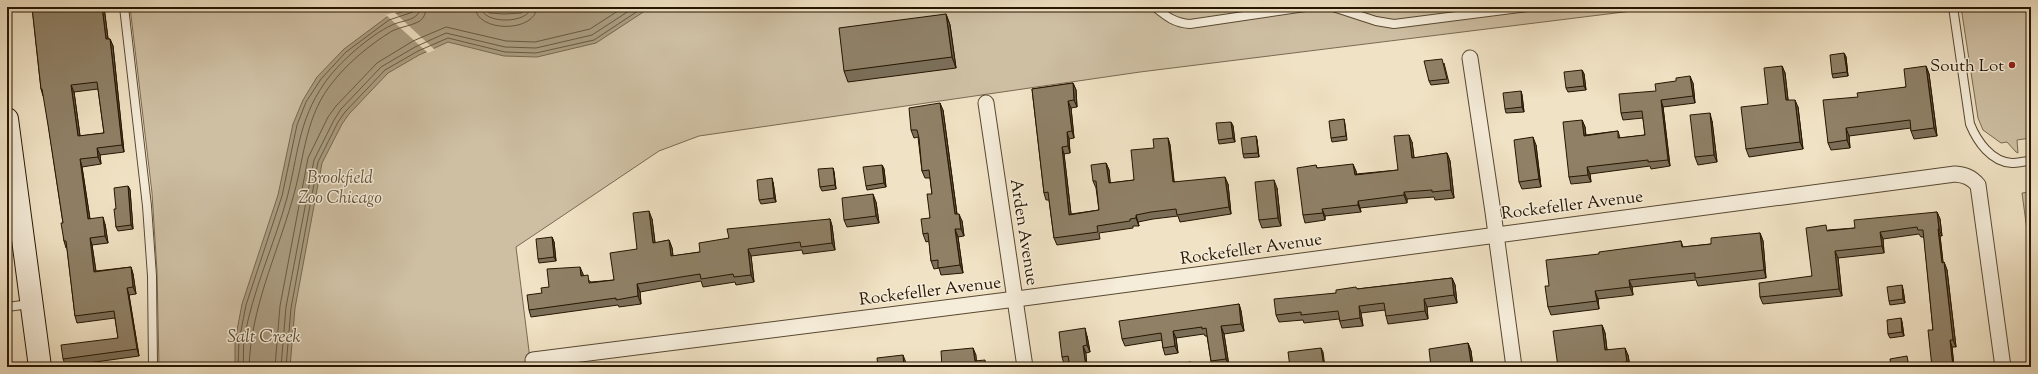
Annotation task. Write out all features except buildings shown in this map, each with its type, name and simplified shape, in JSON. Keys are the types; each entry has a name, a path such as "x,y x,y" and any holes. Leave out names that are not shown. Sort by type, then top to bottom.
{"street":[{"path":"1470,58 1514,367"},
{"name":"Arden Avenue","path":"986,103 1025,367"},
{"path":"7,119 40,367"},
{"name":"Rockefeller Avenue","path":"533,360 1955,174 1965,175 1973,179 1978,185 2003,367"}],"lane":[{"path":"124,7 147,206 152,276 153,367"},
{"path":"1155,7 1170,19 1179,23 1190,24 1305,7"},
{"path":"1333,7 1376,21 1394,24 1527,7"},
{"path":"1953,7 1970,124 1974,135 1981,145 2000,160 2012,163 2031,161"},
{"path":"7,307 32,303"}],"green space":[{"name":"Brookfield Zoo Chicago","path":"130,7 1664,7 1140,72 699,136 659,151 516,247 531,367 159,367 157,271 152,193"},
{"name":"South Lot","path":"1961,7 2031,7 2031,138 2017,140 2018,153 2007,142 2001,143 1983,130 1978,118"},
{"path":"2031,192 2031,260 2022,193"}],"water":[{"name":"Salt Creek","path":"416,7 474,7 504,10 536,7 651,7 596,43 537,57 504,56 448,42 419,55 388,73 349,114 342,124 322,163 295,308 290,367 235,367 235,341 242,304 278,195 293,124 303,100 317,77 344,49 387,17"}],"pier":[{"path":"394,12 435,50 428,53 386,15"}],"place":[{"name":"South Lot","path":"2012,65"}]}
